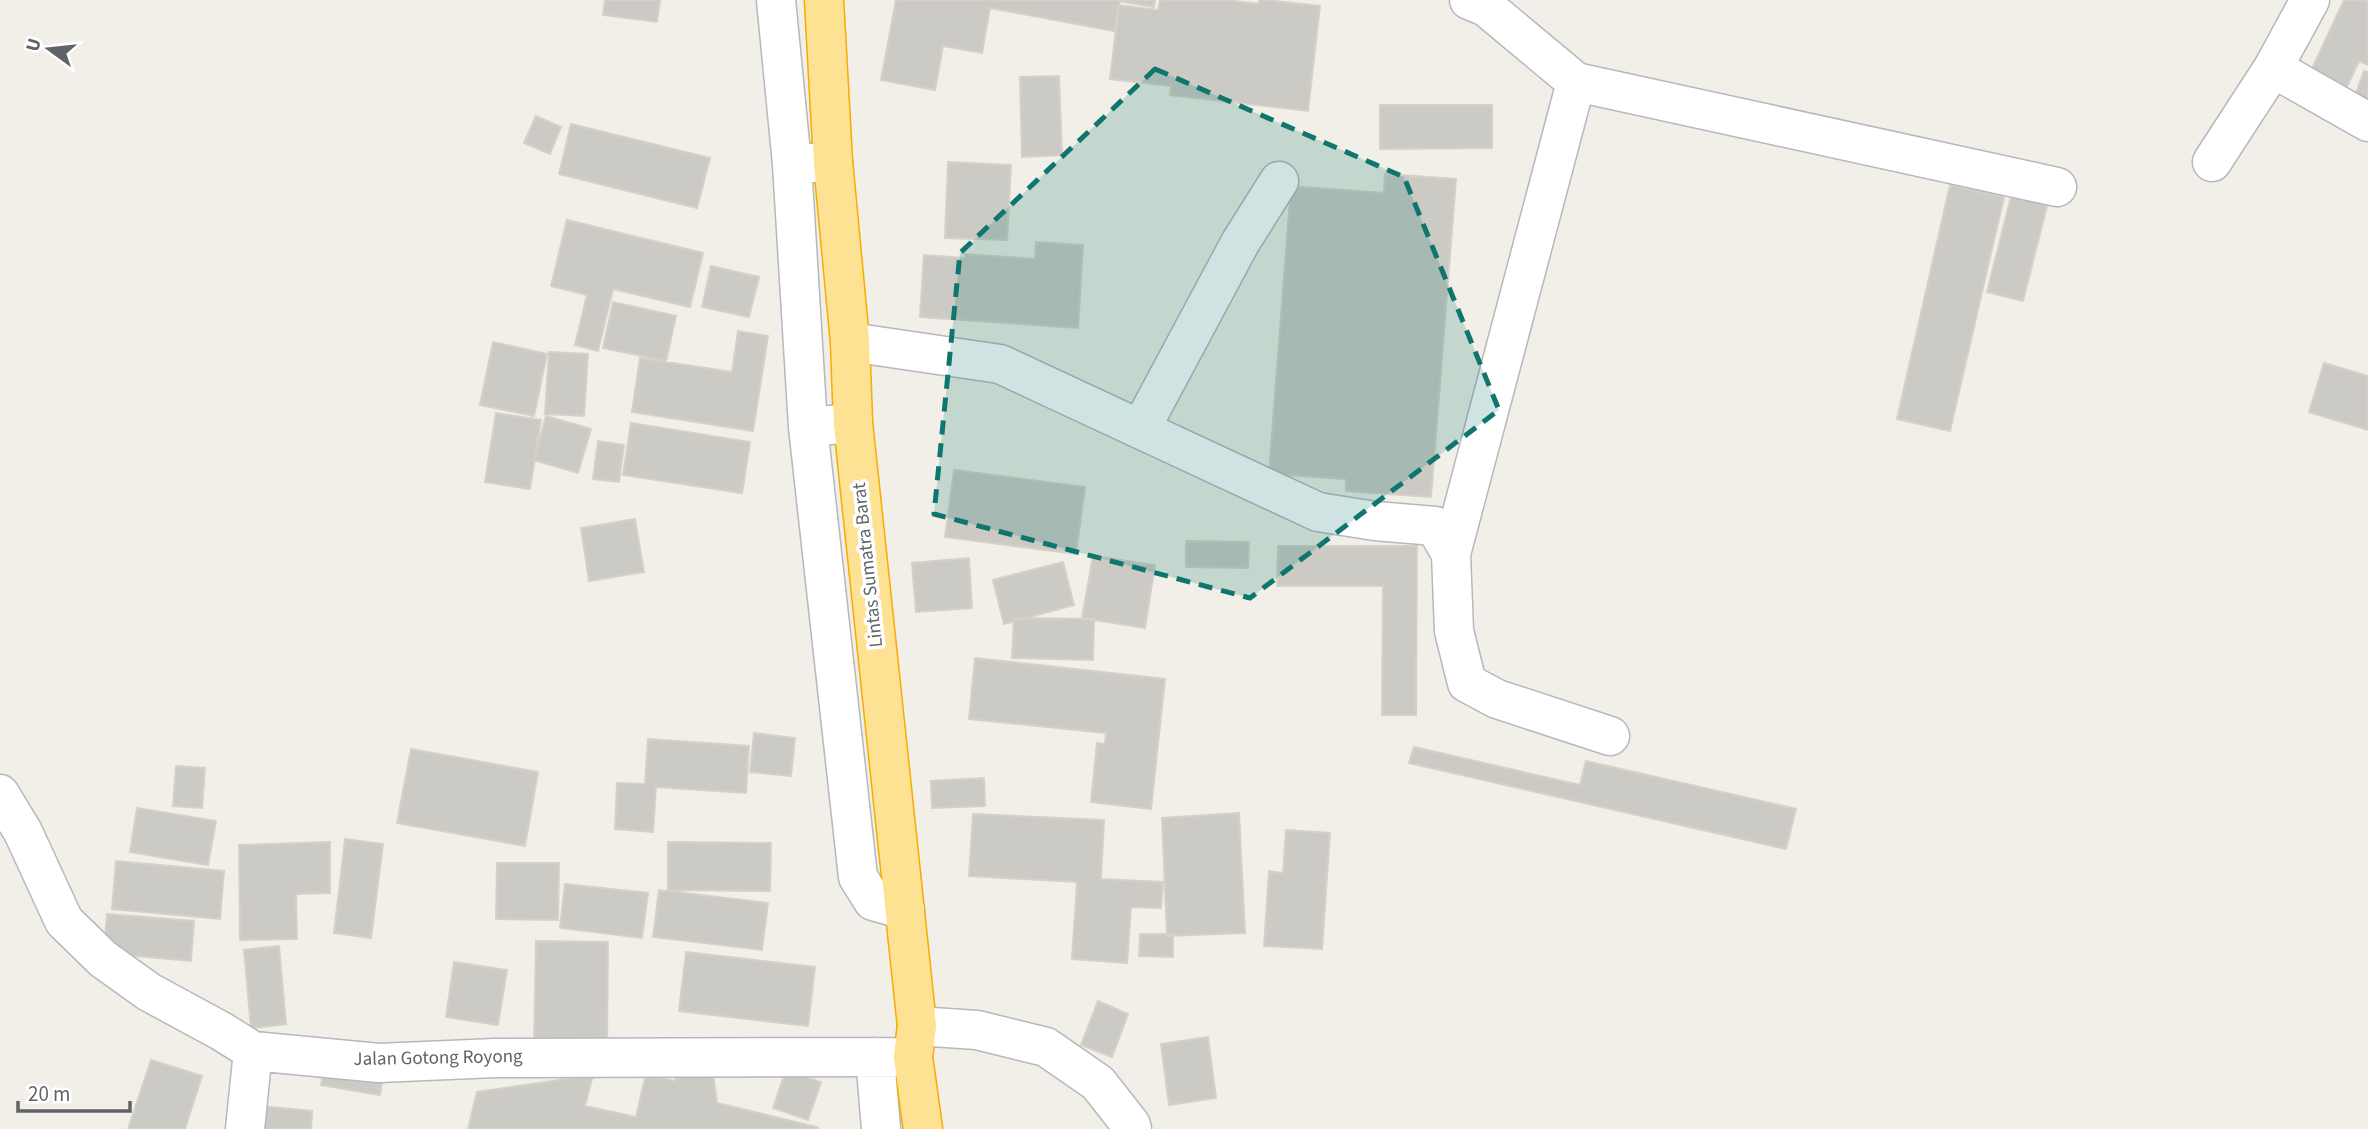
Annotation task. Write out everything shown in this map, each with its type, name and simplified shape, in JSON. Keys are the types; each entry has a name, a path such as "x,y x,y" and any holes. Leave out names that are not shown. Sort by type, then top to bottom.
{"highway":[{"name":"Lintas Sumatra Barat","path":"824,0 832,162 850,342 853,423 905,910 923,1129"}],"street":[{"path":"776,0 792,164 808,427 858,877 873,901 905,910"},
{"path":"1469,0 1486,7 1576,82 2057,187"},
{"path":"2212,162 2273,68 2310,0"},
{"path":"2273,68 2368,122"},
{"path":"1576,82 1451,554 1454,631 1467,683 1497,699 1610,736"},
{"path":"792,164 832,162"},
{"path":"1141,428 1240,243 1279,181"},
{"path":"850,342 1000,365 1318,512 1435,526 1451,554"},
{"path":"808,427 853,423"},
{"name":"Jalan Gotong Royong","path":"0,794 23,832 64,922 103,959 149,992 253,1051 379,1063 495,1058 875,1057 915,1042 977,1030 1046,1046 1098,1083 1132,1129"},
{"path":"246,1129 253,1051"},
{"path":"875,1057 881,1129"}],"highlighted area":[{"path":"1155,69 1404,177 1499,410 1250,598 934,514 960,253"}],"building":[{"path":"605,0 660,0 657,22 603,15"},
{"path":"896,0 1155,0 1154,7 1120,1 1114,31 990,8 982,53 943,46 935,90 881,80"},
{"path":"1160,0 1225,0 1259,4 1259,0 1266,0 1320,6 1308,111 1170,95 1171,86 1110,79 1119,5 1158,10"},
{"path":"2344,0 2368,0 2368,65 2359,61 2347,87 2312,69"},
{"path":"2364,71 2368,72 2368,105 2354,99"},
{"path":"1059,76 1062,155 1022,157 1020,77"},
{"path":"1380,105 1492,105 1492,148 1380,149"},
{"path":"536,116 561,127 550,154 524,143"},
{"path":"571,124 710,158 697,208 559,174"},
{"path":"948,162 1011,165 1007,240 945,238"},
{"path":"1385,174 1456,179 1431,497 1346,491 1346,479 1269,474 1291,186 1384,193"},
{"path":"1950,185 2004,197 1950,431 1897,419"},
{"path":"2013,189 2049,198 2023,301 1987,292"},
{"path":"567,220 703,253 690,307 613,289 598,351 575,345 587,295 551,286"},
{"path":"1036,242 1083,245 1078,328 920,317 924,255 965,258 965,254 1035,259"},
{"path":"711,266 759,277 749,317 702,307"},
{"path":"613,302 676,316 666,361 603,348"},
{"path":"738,331 768,336 753,431 632,412 640,358 732,372"},
{"path":"493,342 547,354 534,416 480,405"},
{"path":"549,352 588,354 584,416 545,414"},
{"path":"2324,363 2368,376 2368,430 2309,412"},
{"path":"496,413 541,420 530,489 485,482"},
{"path":"546,416 591,429 578,473 534,460"},
{"path":"631,423 750,442 742,493 623,475"},
{"path":"598,441 624,445 619,482 593,479"},
{"path":"954,470 1085,487 1076,554 945,537"},
{"path":"635,519 644,572 589,581 581,528"},
{"path":"1186,541 1249,542 1248,568 1186,567"},
{"path":"1278,546 1417,546 1416,715 1382,715 1383,586 1277,586"},
{"path":"1093,556 1155,565 1145,628 1082,618"},
{"path":"969,558 972,608 916,612 912,563"},
{"path":"1063,562 1074,605 1004,624 993,580"},
{"path":"1014,618 1094,619 1093,660 1012,658"},
{"path":"975,658 1165,679 1151,809 1091,802 1097,743 1105,744 1106,733 969,719"},
{"path":"754,733 795,738 791,776 750,772"},
{"path":"648,739 749,746 746,793 656,787 653,832 615,829 617,783 645,784"},
{"path":"1414,747 1580,785 1586,761 1796,809 1786,849 1409,763"},
{"path":"411,749 538,772 525,846 397,823"},
{"path":"176,766 205,768 202,808 173,806"},
{"path":"984,778 985,806 932,808 931,781"},
{"path":"137,808 216,821 208,865 130,852"},
{"path":"1239,813 1245,933 1167,936 1162,818"},
{"path":"973,814 1104,820 1101,879 1163,882 1161,908 1131,907 1127,963 1072,959 1077,882 969,876"},
{"path":"1286,830 1330,833 1322,949 1264,946 1269,871 1283,873"},
{"path":"345,839 383,844 371,938 334,933"},
{"path":"330,842 330,893 296,894 297,939 240,940 239,845"},
{"path":"668,842 771,843 770,891 668,890"},
{"path":"116,861 224,871 220,919 112,909"},
{"path":"497,863 559,863 558,920 496,919"},
{"path":"565,884 648,893 642,938 560,928"},
{"path":"659,890 768,903 762,950 653,937"},
{"path":"107,914 194,921 191,961 104,953"},
{"path":"1140,934 1173,934 1173,957 1139,956"},
{"path":"536,941 608,942 607,1044 534,1043"},
{"path":"279,946 286,1024 251,1028 244,950"},
{"path":"686,952 815,967 808,1026 679,1011"},
{"path":"454,962 507,970 498,1025 446,1017"},
{"path":"1098,1001 1128,1014 1112,1057 1081,1045"},
{"path":"1208,1037 1216,1098 1169,1105 1161,1044"},
{"path":"151,1060 202,1076 185,1129 128,1129"},
{"path":"326,1060 384,1070 380,1095 321,1085"},
{"path":"678,1066 713,1074 717,1103 818,1129 468,1129 477,1092 593,1075 585,1106 636,1117 646,1074 675,1081"},
{"path":"786,1070 821,1082 808,1120 773,1108"},
{"path":"261,1106 312,1111 311,1129 259,1129"}]}
